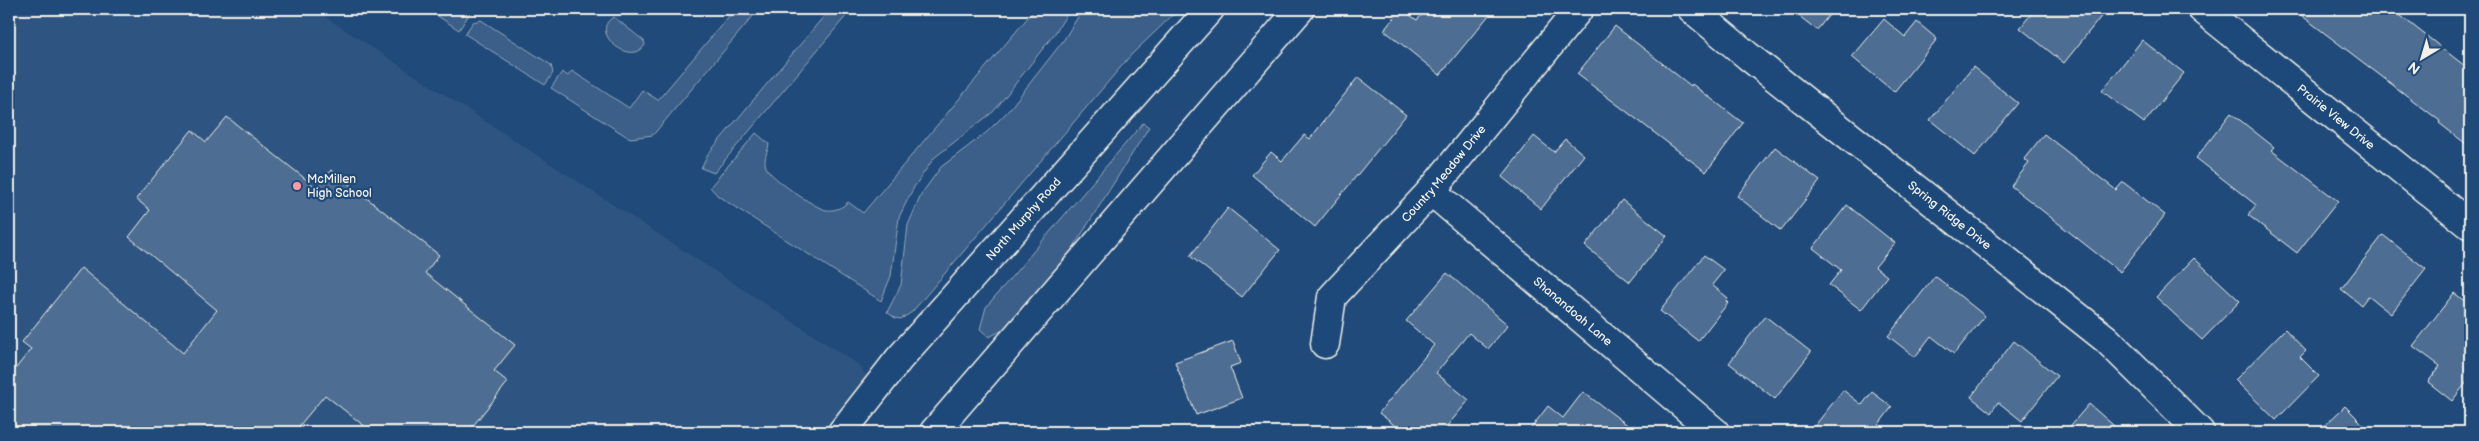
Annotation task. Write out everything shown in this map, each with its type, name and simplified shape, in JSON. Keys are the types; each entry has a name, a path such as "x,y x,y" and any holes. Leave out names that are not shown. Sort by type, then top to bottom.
{"street":[{"name":"North Murphy Road","path":"842,432 899,359 1210,9"},
{"path":"934,432 1300,9"},
{"name":"Country Meadow Drive","path":"1326,344 1332,297 1431,191 1579,9"},
{"name":"Spring Ridge Drive","path":"1692,9 1763,68 2106,339 2200,432"},
{"name":"Prairie View Drive","path":"2202,9 2470,225"},
{"name":"Shanandoah Lane","path":"1431,191 1706,429"}],"shaded area":[{"name":"McMillen High School","path":"9,9 313,9 856,363 862,369 867,379 833,432 9,432"},
{"path":"427,9 464,9 470,13 459,30"},
{"path":"735,9 759,9 653,135 631,138 626,136 551,88 562,72 568,76 572,71 629,108 642,90 658,100"},
{"path":"830,9 852,9 714,173 701,168 708,154"},
{"path":"1035,9 1070,9 1055,33 994,111 934,158 914,187 899,217 891,276 881,301 718,196 710,187 756,133 769,144 765,158 766,167 783,184 820,208 826,210 835,209 848,202 863,213"},
{"path":"1083,9 1179,9 1131,55 912,312 901,319 895,318 887,312 901,285 908,225 922,193 941,167 987,132 1008,111 1063,41"},
{"path":"614,17 644,41 645,45 639,51 630,52 622,50 608,38 605,31 607,23"},
{"path":"481,20 551,65 553,73 545,85 465,34 473,22"},
{"path":"1143,123 1149,127 1071,251 1012,322 1003,330 989,337 980,329 986,307"}],"building":[{"path":"1401,9 1417,20 1427,9 1494,9 1440,75 1384,30"},
{"path":"1790,9 1834,9 1817,30"},
{"path":"2035,9 2107,9 2064,63 2020,28"},
{"path":"2293,9 2392,9 2470,70 2470,147 2439,123 2440,121"},
{"path":"1884,19 1905,37 1917,22 1937,39 1894,92 1852,57"},
{"path":"1615,26 1691,86 1692,84 1743,123 1706,172 1577,74"},
{"path":"2142,40 2184,73 2144,123 2102,91"},
{"path":"1973,67 2018,103 1975,156 1930,120"},
{"path":"1358,77 1406,115 1315,227 1252,175 1271,152 1282,161 1304,135 1310,139"},
{"path":"2231,113 2274,147 2271,150 2338,201 2297,253 2248,215 2256,205 2196,158"},
{"name":"McMillen High School","path":"227,117 317,188 331,170 439,255 425,273 515,345 494,371 508,382 468,432 372,432 325,395 294,432 9,432 9,377 31,349 22,342 81,268 183,353 217,310 129,237 150,210 136,199 192,130 206,142"},
{"path":"2044,134 2116,190 2123,182 2165,215 2120,272 2011,186 2029,163 2024,159"},
{"path":"1534,136 1554,152 1565,139 1584,155 1541,209 1502,177"},
{"path":"1775,147 1820,181 1781,231 1737,196"},
{"path":"1622,200 1667,236 1630,282 1585,246"},
{"path":"1847,205 1895,243 1875,267 1887,276 1861,310 1829,285 1841,270 1813,248"},
{"path":"1228,208 1280,250 1242,297 1190,256"},
{"path":"2383,235 2426,269 2391,314 2368,296 2361,305 2341,289"},
{"path":"1704,255 1724,270 1712,285 1728,298 1726,301 1728,303 1698,341 1660,311"},
{"path":"2194,258 2240,301 2202,340 2156,297"},
{"path":"1447,273 1508,325 1488,349 1469,333 1436,373 1469,400 1442,432 1403,432 1379,413 1434,345 1406,321"},
{"path":"1935,276 1985,316 1954,354 1931,336 1915,357 1888,336"},
{"path":"2454,293 2470,305 2470,378 2452,401 2428,382 2440,366 2413,346"},
{"path":"1765,316 1811,352 1775,399 1729,363"},
{"path":"2285,329 2306,351 2300,357 2319,376 2276,420 2235,380"},
{"path":"1233,341 1241,363 1230,367 1242,398 1196,415 1175,362"},
{"path":"2014,341 2057,376 2022,421 1998,402 1991,413 1971,397"},
{"path":"1843,390 1862,405 1872,392 1892,407 1873,432 1810,432"},
{"path":"1583,392 1637,432 1528,432 1548,406 1563,418"},
{"path":"2089,404 2121,432 2065,432"},
{"path":"2345,406 2371,432 2318,432"}],"place":[{"name":"McMillen High School","path":"297,186"}]}
